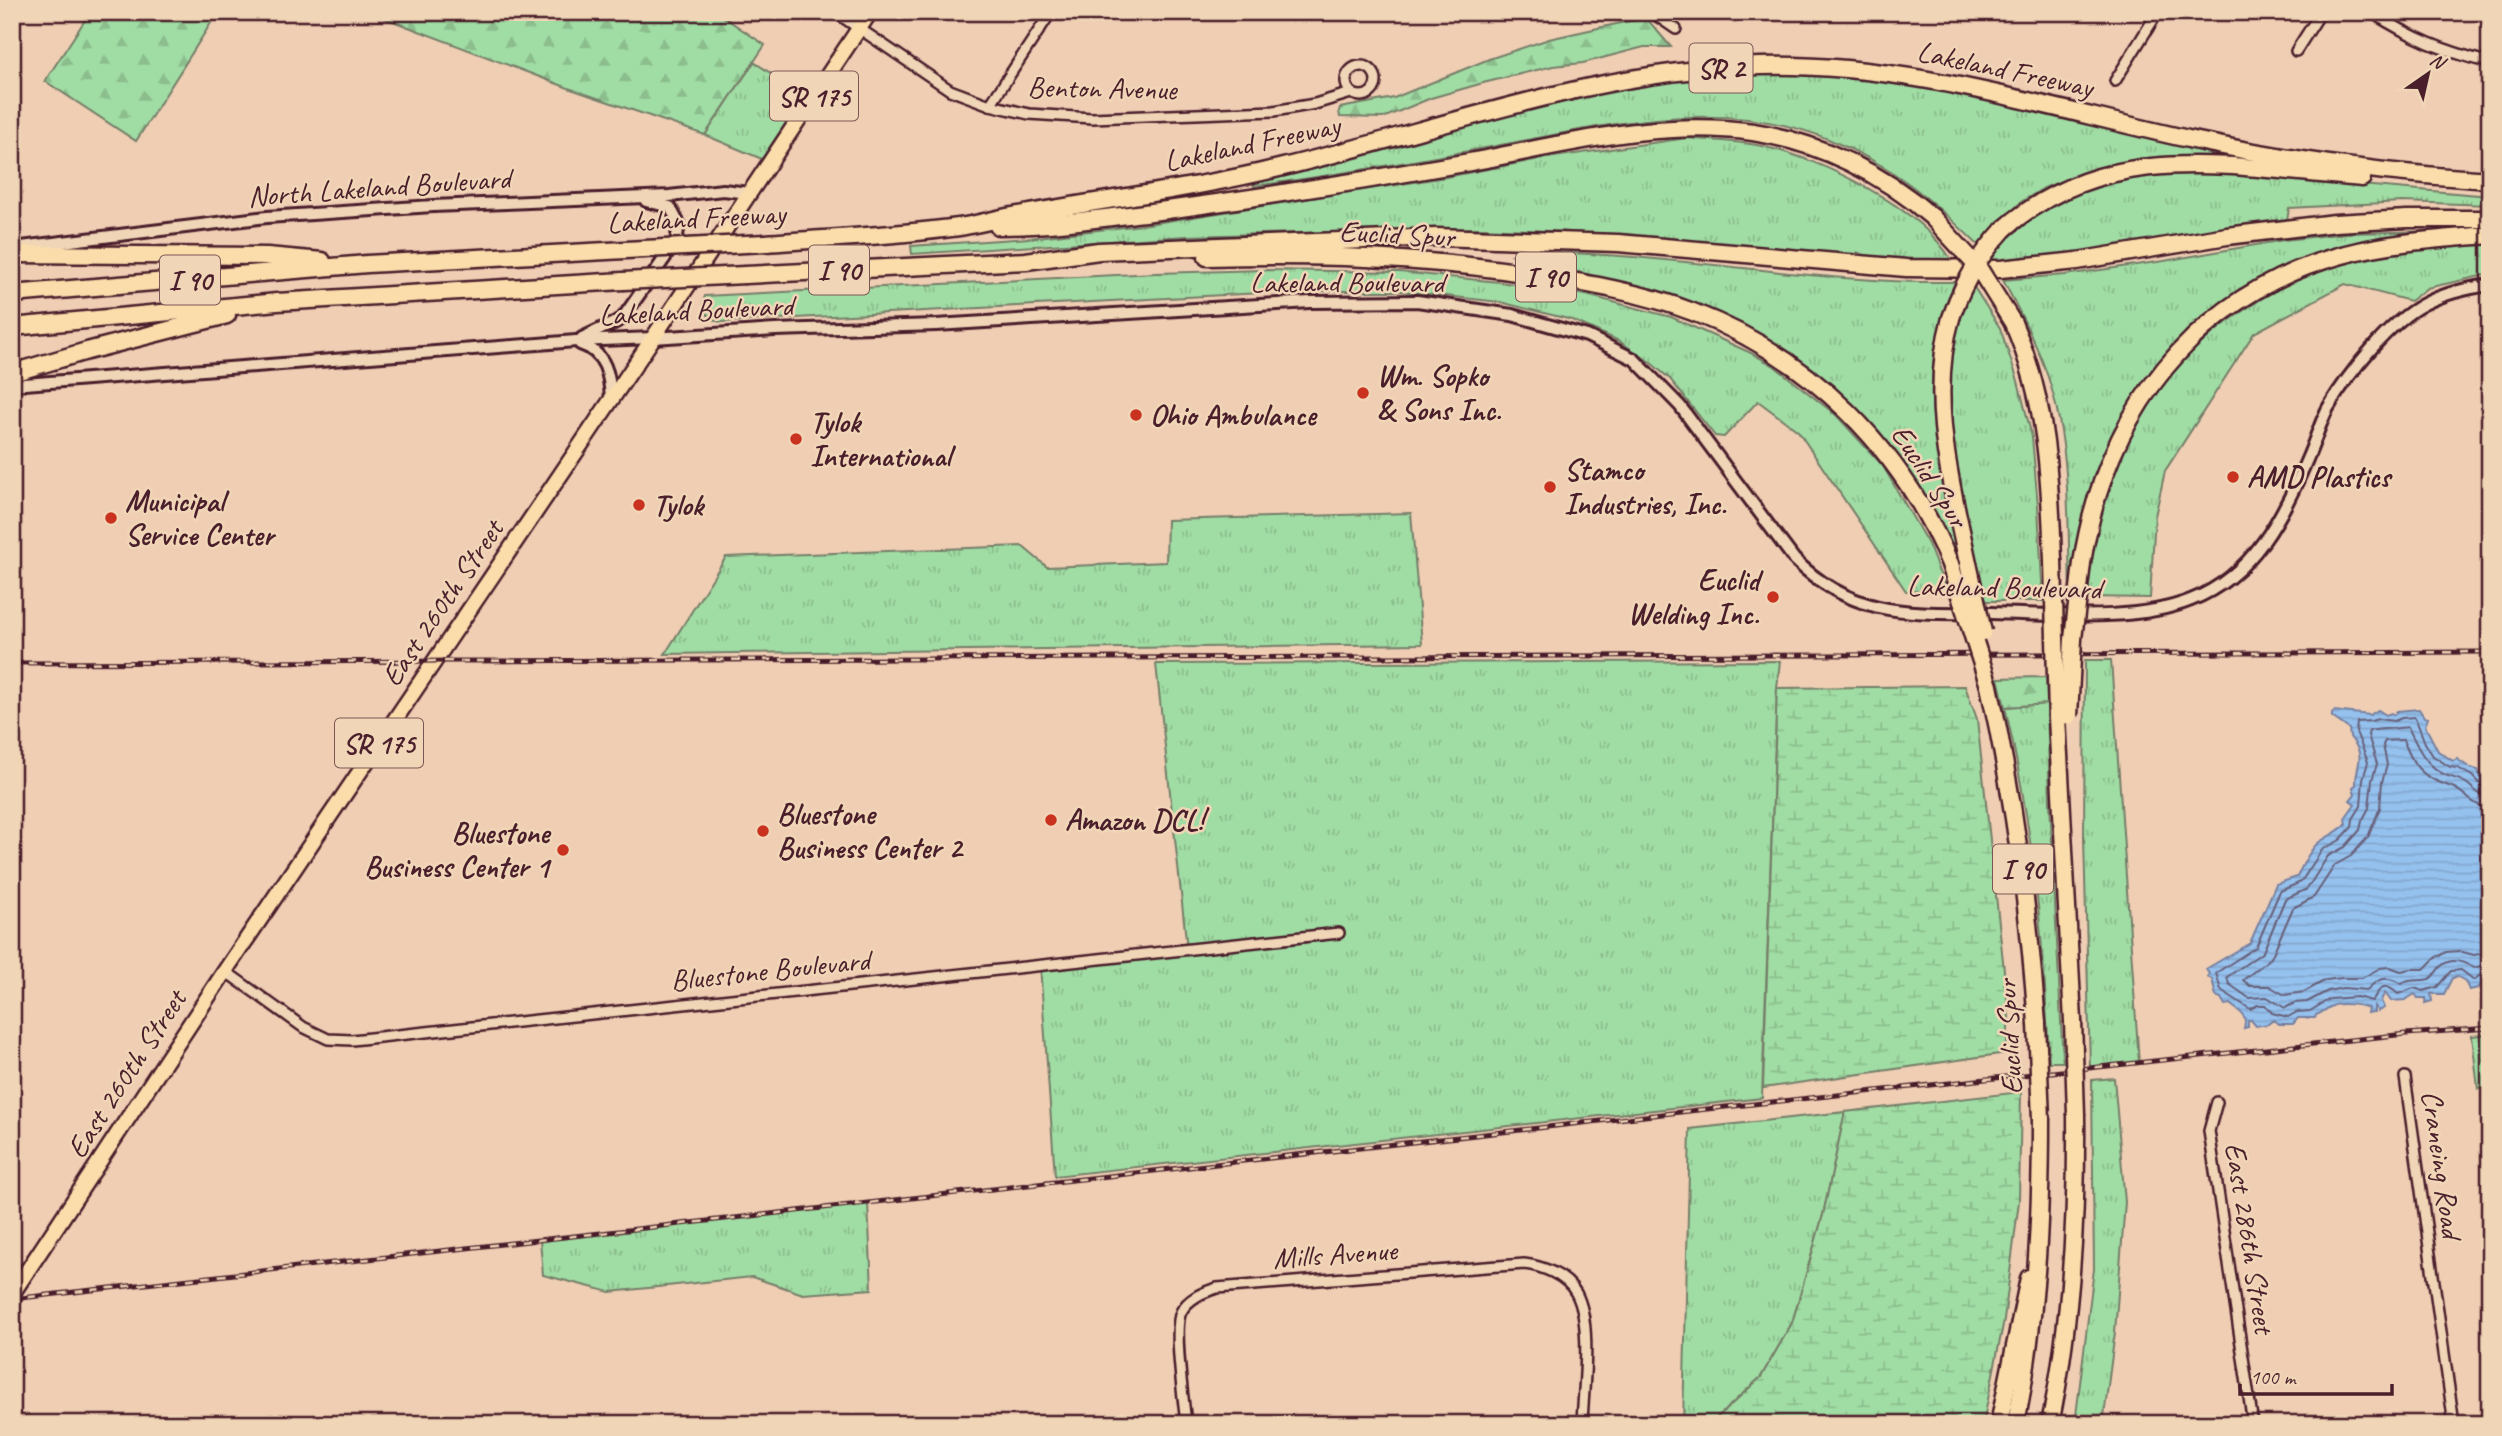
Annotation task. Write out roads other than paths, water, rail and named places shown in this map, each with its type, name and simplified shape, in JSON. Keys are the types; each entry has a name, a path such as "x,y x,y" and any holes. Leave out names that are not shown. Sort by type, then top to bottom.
{"highway":[{"name":"Lakeland Freeway","path":"12,294 367,264 766,243 960,227 1249,175 1619,80 1671,72 1760,66 1842,68 1923,78 2000,93 2182,137 2265,153 2371,169 2490,180"},
{"name":"Euclid Spur","path":"960,227 1024,226 1206,205 1397,175 1630,132 1691,128 1755,132 1813,147 1850,163 1885,182 1932,217 1978,267 2012,323 2029,365 2043,420 2049,466 2063,716"},
{"path":"1989,686 1984,640 1941,417 1942,365 1951,317 1960,293 1975,267 2004,229 2029,208 2072,185 2105,173 2142,167 2219,166 2490,188"},
{"name":"Lakeland Freeway","path":"12,327 277,302 1026,261 1099,251 1449,237 1618,243 1906,268 2000,269 2077,261 2227,236 2335,222 2490,219"},
{"path":"2063,716 2082,563 2096,495 2120,437 2151,386 2175,357 2207,326 2261,289 2300,270 2329,259 2405,242 2490,235"},
{"path":"12,254 267,257 367,264"},
{"name":"Euclid Spur","path":"1026,261 1100,262 1249,256 1404,260 1488,268 1610,289 1673,306 1726,326 1760,344 1806,375 1872,436 1906,480 1925,511 1950,564 1989,686 2020,849 2037,1024 2041,1119 2039,1235 2034,1306 2016,1424"},
{"path":"12,373 277,302"},
{"name":"I 90","path":"2050,1424 2067,1307 2075,1197 2076,1115 2064,816 2063,716"},
{"path":"1999,1424 2022,1303 2039,1235"}],"main road":[{"name":"East 260th Street","path":"12,1294 225,971 870,12"}],"street":[{"name":"Benton Avenue","path":"835,12 950,90 990,106 1029,114 1092,118 1274,110 1315,104 1351,93"},
{"path":"990,106 1051,12"},
{"path":"1651,12 1676,29"},
{"path":"2115,80 2158,12"},
{"path":"2296,51 2321,12"},
{"path":"2371,12 2408,36 2447,52 2490,63"},
{"name":"North Lakeland Boulevard","path":"12,248 267,217 723,190 749,193"},
{"path":"574,341 622,319 676,242 679,224 670,208 635,197"},
{"name":"Lakeland Boulevard","path":"12,385 574,341 772,330 936,326 1311,302 1417,301 1513,315 1587,336 1634,359 1679,406 1794,559 1815,580 1854,601 1909,613 2124,614 2166,608 2192,600 2221,584 2245,566 2275,528 2308,460 2328,410 2355,369 2381,338 2422,304 2462,289 2490,285"},
{"path":"574,341 591,348 605,364 610,380 611,400"},
{"name":"Bluestone Boulevard","path":"225,971 303,1027 328,1039 352,1040 1339,933"},
{"name":"Craneing Road","path":"2404,1077 2455,1424"},
{"name":"East 286th Street","path":"2217,1102 2209,1131 2253,1424"},
{"name":"Mills Avenue","path":"1186,1424 1179,1335 1181,1312 1197,1295 1217,1288 1524,1264 1561,1277 1575,1292 1586,1325 1582,1424"}],"water":[{"path":"2419,709 2424,717 2428,718 2425,726 2438,751 2453,761 2457,759 2478,770 2485,781 2490,780 2490,978 2478,988 2469,990 2465,981 2458,977 2452,978 2444,994 2431,994 2432,1001 2425,1003 2426,998 2418,998 2415,994 2405,1000 2391,1001 2385,993 2381,1000 2384,1008 2378,1011 2374,1006 2374,1012 2367,1013 2368,1008 2360,1006 2340,1004 2330,1007 2315,1018 2298,1018 2293,1024 2279,1024 2273,1020 2268,1024 2256,1026 2248,1020 2248,1027 2244,1028 2245,1019 2242,1014 2230,1004 2225,1005 2221,998 2216,996 2212,979 2207,977 2209,974 2206,969 2250,943 2276,884 2297,877 2315,846 2346,824 2345,818 2355,804 2350,800 2355,794 2353,787 2356,785 2360,756 2349,729 2332,717 2332,714 2334,711 2370,715 2378,710 2386,715 2394,715 2397,711"}],"railway":[{"path":"12,663 2490,652"},
{"path":"12,1299 1707,1109 2406,1034 2490,1028"}],"place":[{"name":"Wm. Sopko & Sons Inc.","path":"1363,393"},
{"name":"Ohio Ambulance","path":"1136,415"},
{"name":"Tylok International","path":"796,439"},
{"name":"AMD Plastics","path":"2233,477"},
{"name":"Stamco Industries, Inc.","path":"1550,487"},
{"name":"Tylok","path":"639,505"},
{"name":"Municipal Service Center","path":"111,518"},
{"name":"Euclid Welding Inc.","path":"1773,597"},
{"name":"Amazon DCL!","path":"1051,820"},
{"name":"Bluestone Business Center 2","path":"763,831"},
{"name":"Bluestone Business Center 1","path":"563,850"}]}
